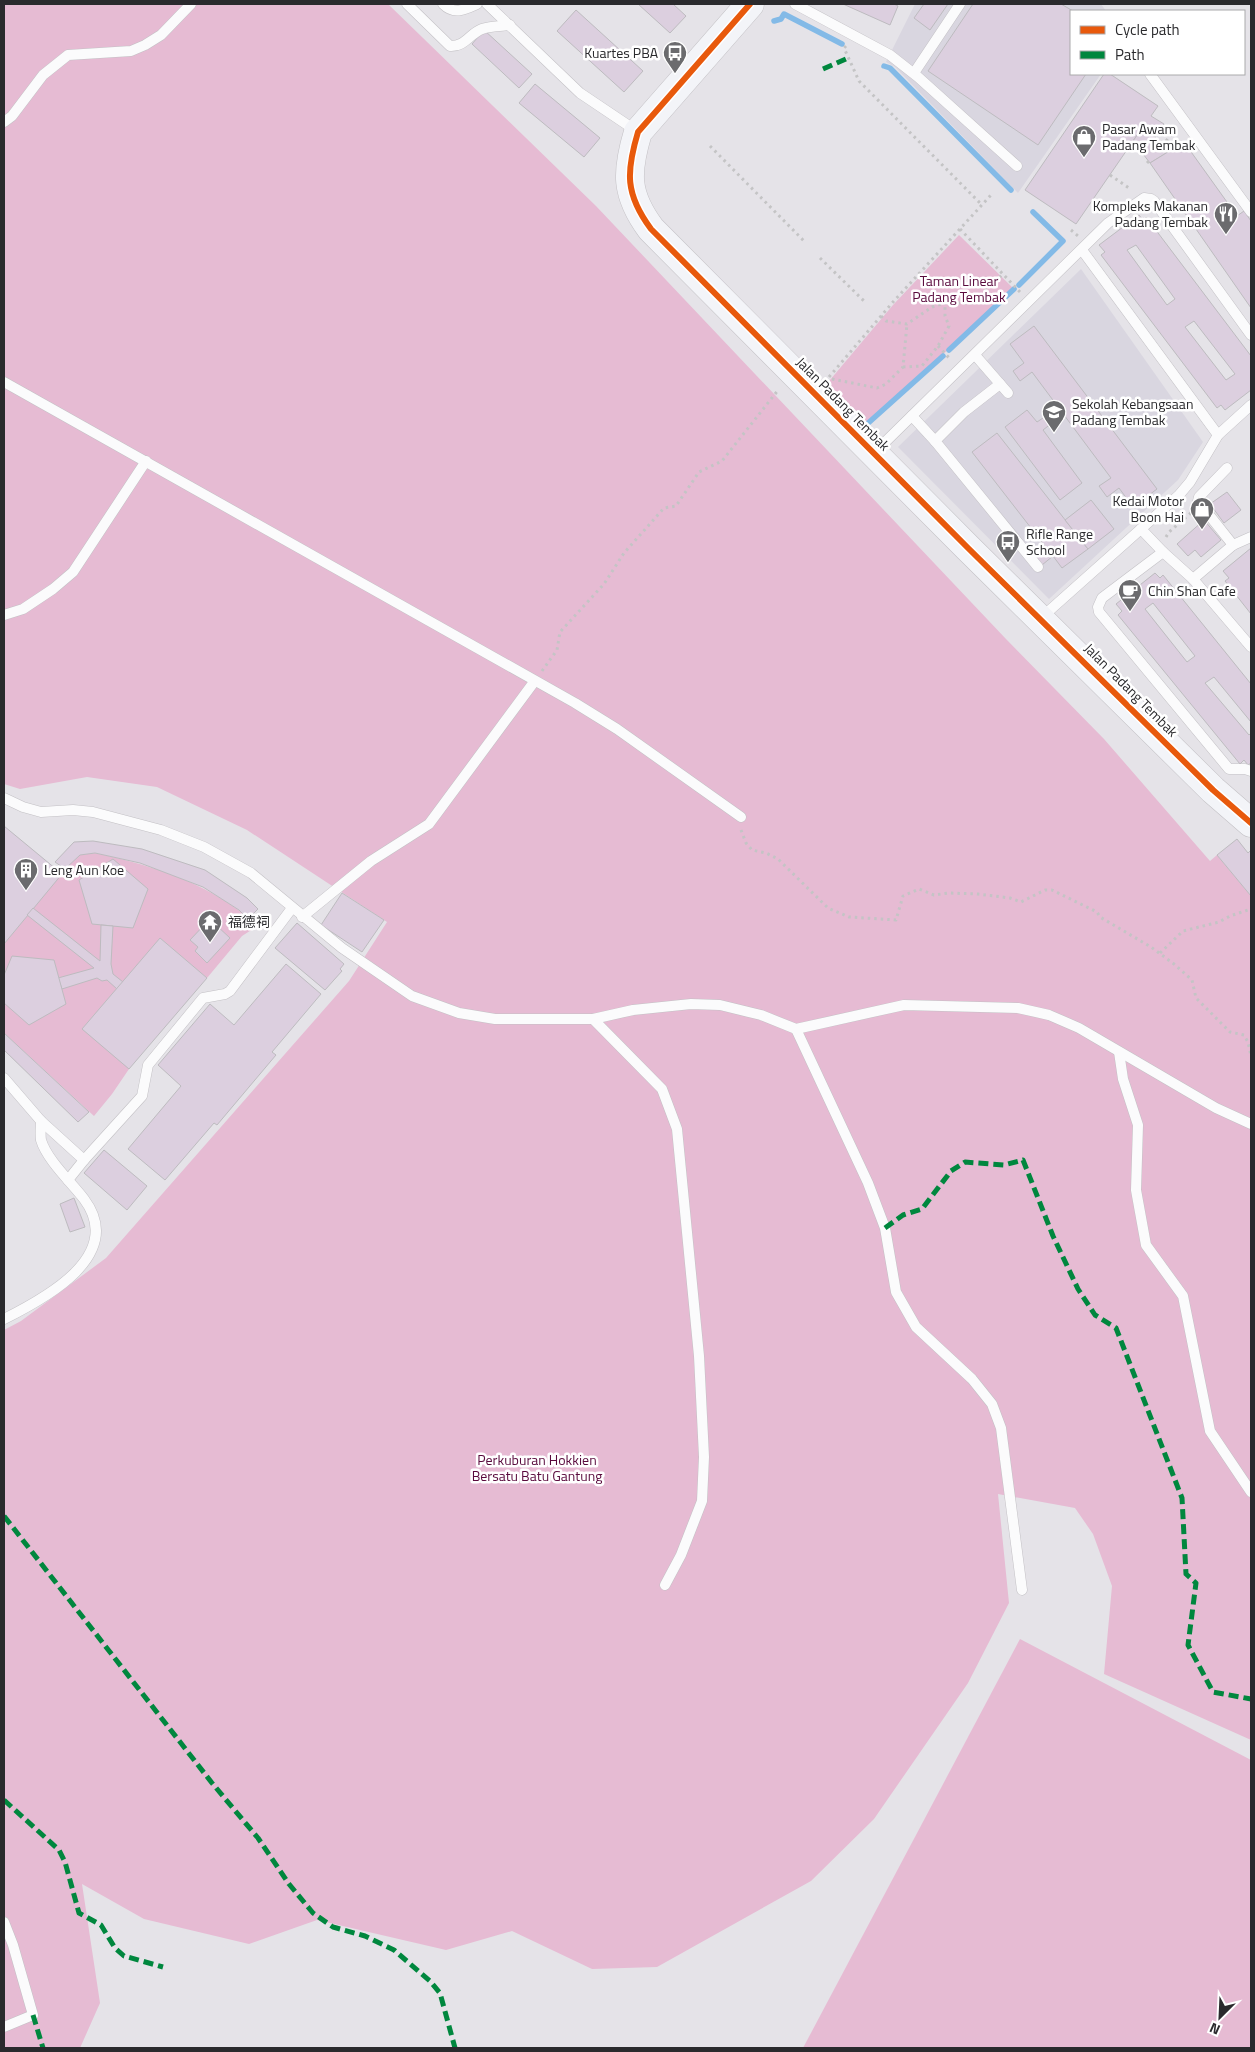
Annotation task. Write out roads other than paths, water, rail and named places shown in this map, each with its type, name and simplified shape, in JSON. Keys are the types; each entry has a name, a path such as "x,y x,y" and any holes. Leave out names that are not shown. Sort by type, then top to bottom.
{"street":[{"name":"Jalan Padang Tembak","path":"750,4 638,132 630,157 629,186 640,214 651,229 968,548 1217,780 1251,823"}],"lane":[{"path":"4,122 12,116 43,74 68,55 131,51 161,35 191,4"},
{"path":"407,4 450,46 462,44 480,30 510,24"},
{"path":"443,4 449,9 459,11 477,4"},
{"path":"487,4 580,93 638,132"},
{"path":"795,4 890,55 914,73 1017,166"},
{"path":"914,73 960,4"},
{"path":"1151,75 1251,212"},
{"path":"874,452 1108,223 1144,198 1151,199 1251,335"},
{"path":"1082,250 1218,435"},
{"path":"975,355 1008,393"},
{"path":"4,382 574,703 617,729 741,817"},
{"path":"935,441 964,412 1000,384"},
{"path":"1041,618 1185,489 1218,435 1251,405"},
{"path":"912,416 935,441 1038,568"},
{"path":"4,615 23,609 54,589 73,572 146,461"},
{"path":"1226,468 1199,497 1198,501 1233,545"},
{"path":"1141,529 1163,552 1194,579 1251,647"},
{"path":"1194,579 1233,545 1251,537"},
{"path":"1163,552 1102,598 1098,607 1101,615 1217,780 1245,769 1251,771"},
{"path":"302,917 371,861 429,824 534,682"},
{"path":"4,798 23,807 41,812 73,810 93,812 162,830 204,847 251,873 302,917 342,948 412,996 459,1013 494,1019 593,1020 633,1010 691,1004 720,1006 762,1015 796,1029 904,1005 1018,1008 1049,1015 1079,1028 1216,1108 1251,1124"},
{"path":"68,1180 142,1096 148,1065 203,998 225,994 230,991 292,908"},
{"path":"593,1020 662,1089 677,1129 699,1356 704,1457 702,1501 681,1555 665,1585"},
{"path":"796,1029 868,1183 885,1228 896,1292 916,1327 972,1379 992,1404 1001,1428 1022,1590"},
{"path":"1119,1052 1123,1079 1138,1125 1136,1190 1146,1245 1183,1296 1210,1431 1251,1492"},
{"path":"4,1078 41,1121 84,1160"},
{"path":"4,1319 37,1303 80,1268 91,1252 96,1238 97,1224 85,1201 51,1158 41,1140 41,1121"},
{"path":"4,1922 13,1945 33,2015 4,2027"}],"waterway":[{"path":"774,21 781,19 784,14 842,44"},
{"path":"884,66 890,68 1011,190"},
{"path":"1019,285 1063,241 1033,212"},
{"path":"949,350 1014,289"},
{"path":"866,425 943,356"}],"place":[{"name":"Kuartes PBA","path":"675,74"},
{"name":"Pasar Awam Padang Tembak","path":"1084,158"},
{"name":"Kompleks Makanan Padang Tembak","path":"1226,235"},
{"name":"Sekolah Kebangsaan Padang Tembak","path":"1054,433"},
{"name":"Kedai Motor Boon Hai","path":"1202,530"},
{"name":"Rifle Range School","path":"1008,563"},
{"name":"Chin Shan Cafe","path":"1130,612"},
{"name":"Leng Aun Koe","path":"26,891"},
{"name":"福德祠","path":"210,943"}],"park label":[{"name":"Taman Linear Padang Tembak","path":"959,290"},
{"name":"Perkuburan Hokkien Bersatu Batu Gantung","path":"537,1468"}]}
